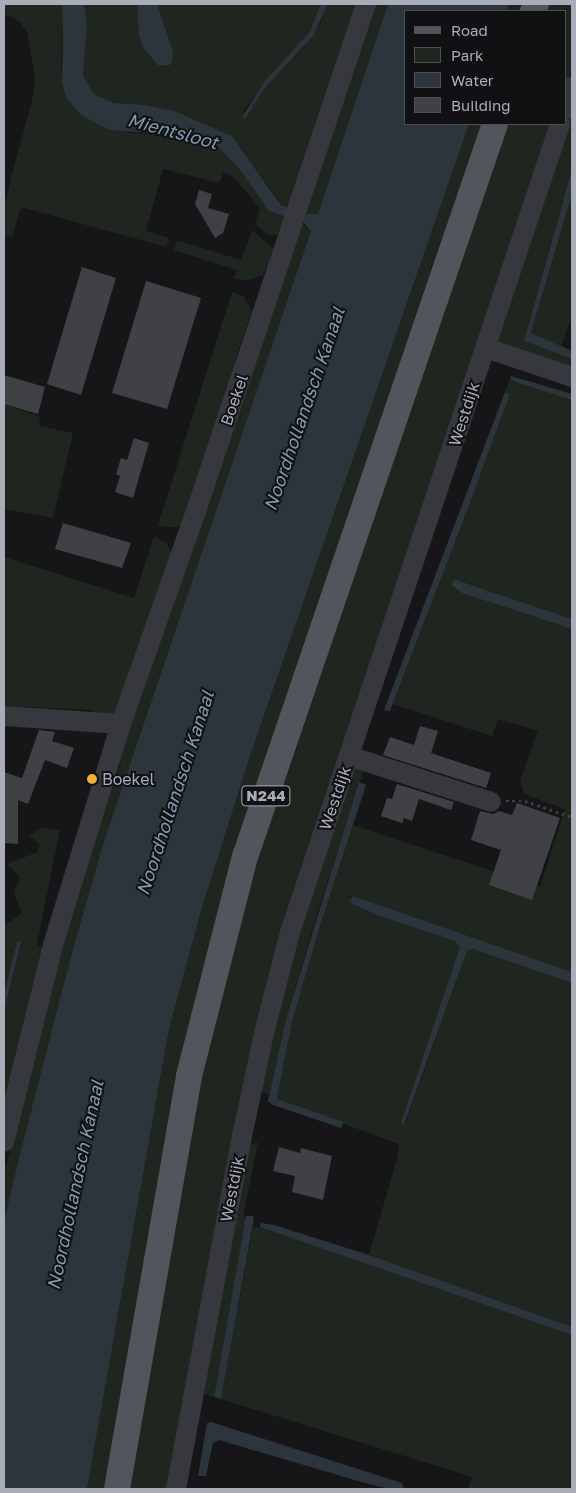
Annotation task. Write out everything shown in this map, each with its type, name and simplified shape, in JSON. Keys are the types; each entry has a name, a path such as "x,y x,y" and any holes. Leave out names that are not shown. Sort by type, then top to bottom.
{"main road":[{"name":"N244","path":"117,1489 189,1076 245,857 495,125"}],"street":[{"name":"Boekel","path":"4,1142 54,945 121,724 293,225 366,4"},
{"path":"566,107 572,87"},
{"name":"Westdijk","path":"176,1489 231,1195 265,1029 290,932 560,125"},
{"path":"486,348 572,377"},
{"path":"4,716 121,724"},
{"path":"349,756 492,802"}],"path":[{"path":"492,802 525,801 572,816"}],"green space":[{"path":"4,4 61,4 63,25 61,70 129,133 188,136 202,140 220,149 240,170 269,211 288,218 279,235 269,235 255,224 260,208 235,179 224,172 219,183 163,169 146,231 169,238 166,247 21,207 12,237 4,235 4,211 11,177 32,101 35,78 27,32 20,22 10,16 4,17"},
{"path":"84,4 137,4 139,36 144,49 159,66 164,67 173,52 157,4 324,4 310,31 264,82 243,112 246,118 264,89 303,48 320,23 328,4 360,4 291,208 282,205 232,136 175,111 145,105 114,103 94,94 83,76 87,25"},
{"path":"374,4 388,4 318,214 307,214 304,213"},
{"path":"509,4 527,4 525,10 507,10"},
{"path":"544,4 572,4 572,67 566,87 566,10 542,10"},
{"path":"572,111 572,169 524,341 572,359 572,372 496,345"},
{"path":"469,125 487,125 238,858 109,1489 87,1489 169,1029 201,911 249,759"},
{"path":"504,125 554,125 282,933 170,1489 123,1489 190,1111 231,932"},
{"path":"572,194 572,315 561,347 531,333"},
{"path":"301,222 311,231 308,241 104,841 4,1222 4,1174 72,910 108,788 112,788 121,763 119,757"},
{"path":"252,230 275,250 271,266 267,265 263,275 249,280 234,279 237,270 174,250 177,240 241,260"},
{"path":"232,292 243,296 252,310 237,354 233,379 182,524 176,527 164,527 158,525"},
{"path":"510,379 572,400 572,619 455,579 489,602 572,629 572,972 353,896 349,902 377,915 455,941 461,947 401,1123 406,1122 467,951 473,949 572,983 572,1327 369,1255 398,1155 399,1144 279,1100 277,1097 292,1022 320,926 353,825 540,887 565,809 524,794 520,781 538,731 498,719 492,736 393,704 510,394 505,392"},
{"path":"4,404 40,417 39,426 73,433 53,518 4,509"},
{"path":"154,536 167,544 173,556 119,712 113,716 92,717 93,710 4,706 4,557 134,598"},
{"path":"365,766 314,924 286,1019 270,1094 257,1091 279,992 350,769"},
{"path":"40,828 60,830 37,945 45,950 4,1115 4,1011 21,943 17,942 4,994 4,926 22,913 14,892 20,877 7,864 38,852 39,843 29,836"},
{"path":"258,1142 243,1216 246,1218 214,1397 204,1394 250,1145"},
{"path":"253,1227 261,1227 572,1335 572,1489 468,1489 472,1477 221,1399"}],"water":[{"path":"61,4 84,4 87,25 83,76 94,94 114,103 145,105 175,111 232,136 281,205 307,214 318,214 388,4 509,4 507,10 404,10 404,125 469,125 249,759 201,911 169,1029 87,1489 4,1489 4,1222 18,1162 73,949 104,841 311,231 304,223 269,211 240,170 220,149 202,140 188,136 110,130 81,115 66,97 62,83 63,25"},
{"path":"137,4 157,4 173,52 170,65 159,66 144,49 139,36"},
{"path":"321,4 328,4 313,36 264,89 246,118 242,117 264,82 310,31"},
{"path":"572,169 572,194 531,333 572,351 572,359 524,341"},
{"path":"511,376 572,394 572,400 519,383 510,379"},
{"path":"505,392 510,394 466,513 390,711 384,710"},
{"path":"454,579 572,619 572,629 462,593 452,585"},
{"path":"359,782 366,785 320,926 292,1022 277,1097 279,1100 344,1122 341,1128 273,1105 268,1101 286,1019"},
{"path":"353,896 572,972 572,983 473,949 467,951 404,1125 401,1123 460,947 455,941 377,915 349,902"},
{"path":"17,942 21,942 4,1011 4,994"},
{"path":"246,1216 253,1216 254,1218 221,1399 214,1397"},
{"path":"261,1223 274,1225 369,1255 572,1327 572,1335 260,1227"},
{"path":"211,1422 402,1483 404,1489 389,1489 358,1481 219,1440 213,1443 206,1476 198,1476 207,1423"}],"building":[{"path":"199,190 212,194 208,208 229,214 223,233 215,238 195,204"},
{"path":"82,267 116,278 81,395 47,384"},
{"path":"146,281 201,298 167,409 112,393"},
{"path":"4,375 45,387 38,414 4,404"},
{"path":"134,438 149,443 133,498 115,492 120,476 116,474 121,458 127,460"},
{"path":"63,523 131,543 122,568 55,549"},
{"path":"420,726 438,731 431,753 491,773 486,788 383,755 390,737 414,745"},
{"path":"39,730 55,732 52,741 74,748 67,768 45,760 28,804 18,800 18,844 4,843 4,772 22,778"},
{"path":"397,784 454,802 451,810 419,799 412,821 404,818 402,823 381,816 387,798 392,799"},
{"path":"517,803 560,818 532,900 489,885 501,850 471,840 480,811 493,814 499,811 512,815"},
{"path":"279,1147 300,1153 301,1148 332,1156 323,1200 292,1192 295,1176 273,1171"}],"place":[{"name":"Boekel","path":"92,779"}],"water label":[{"name":"Mientsloot","path":"173,131"},
{"name":"Noordhollandsch Kanaal","path":"304,409"},
{"name":"Noordhollandsch Kanaal","path":"175,793"},
{"name":"Noordhollandsch Kanaal","path":"75,1185"}]}
